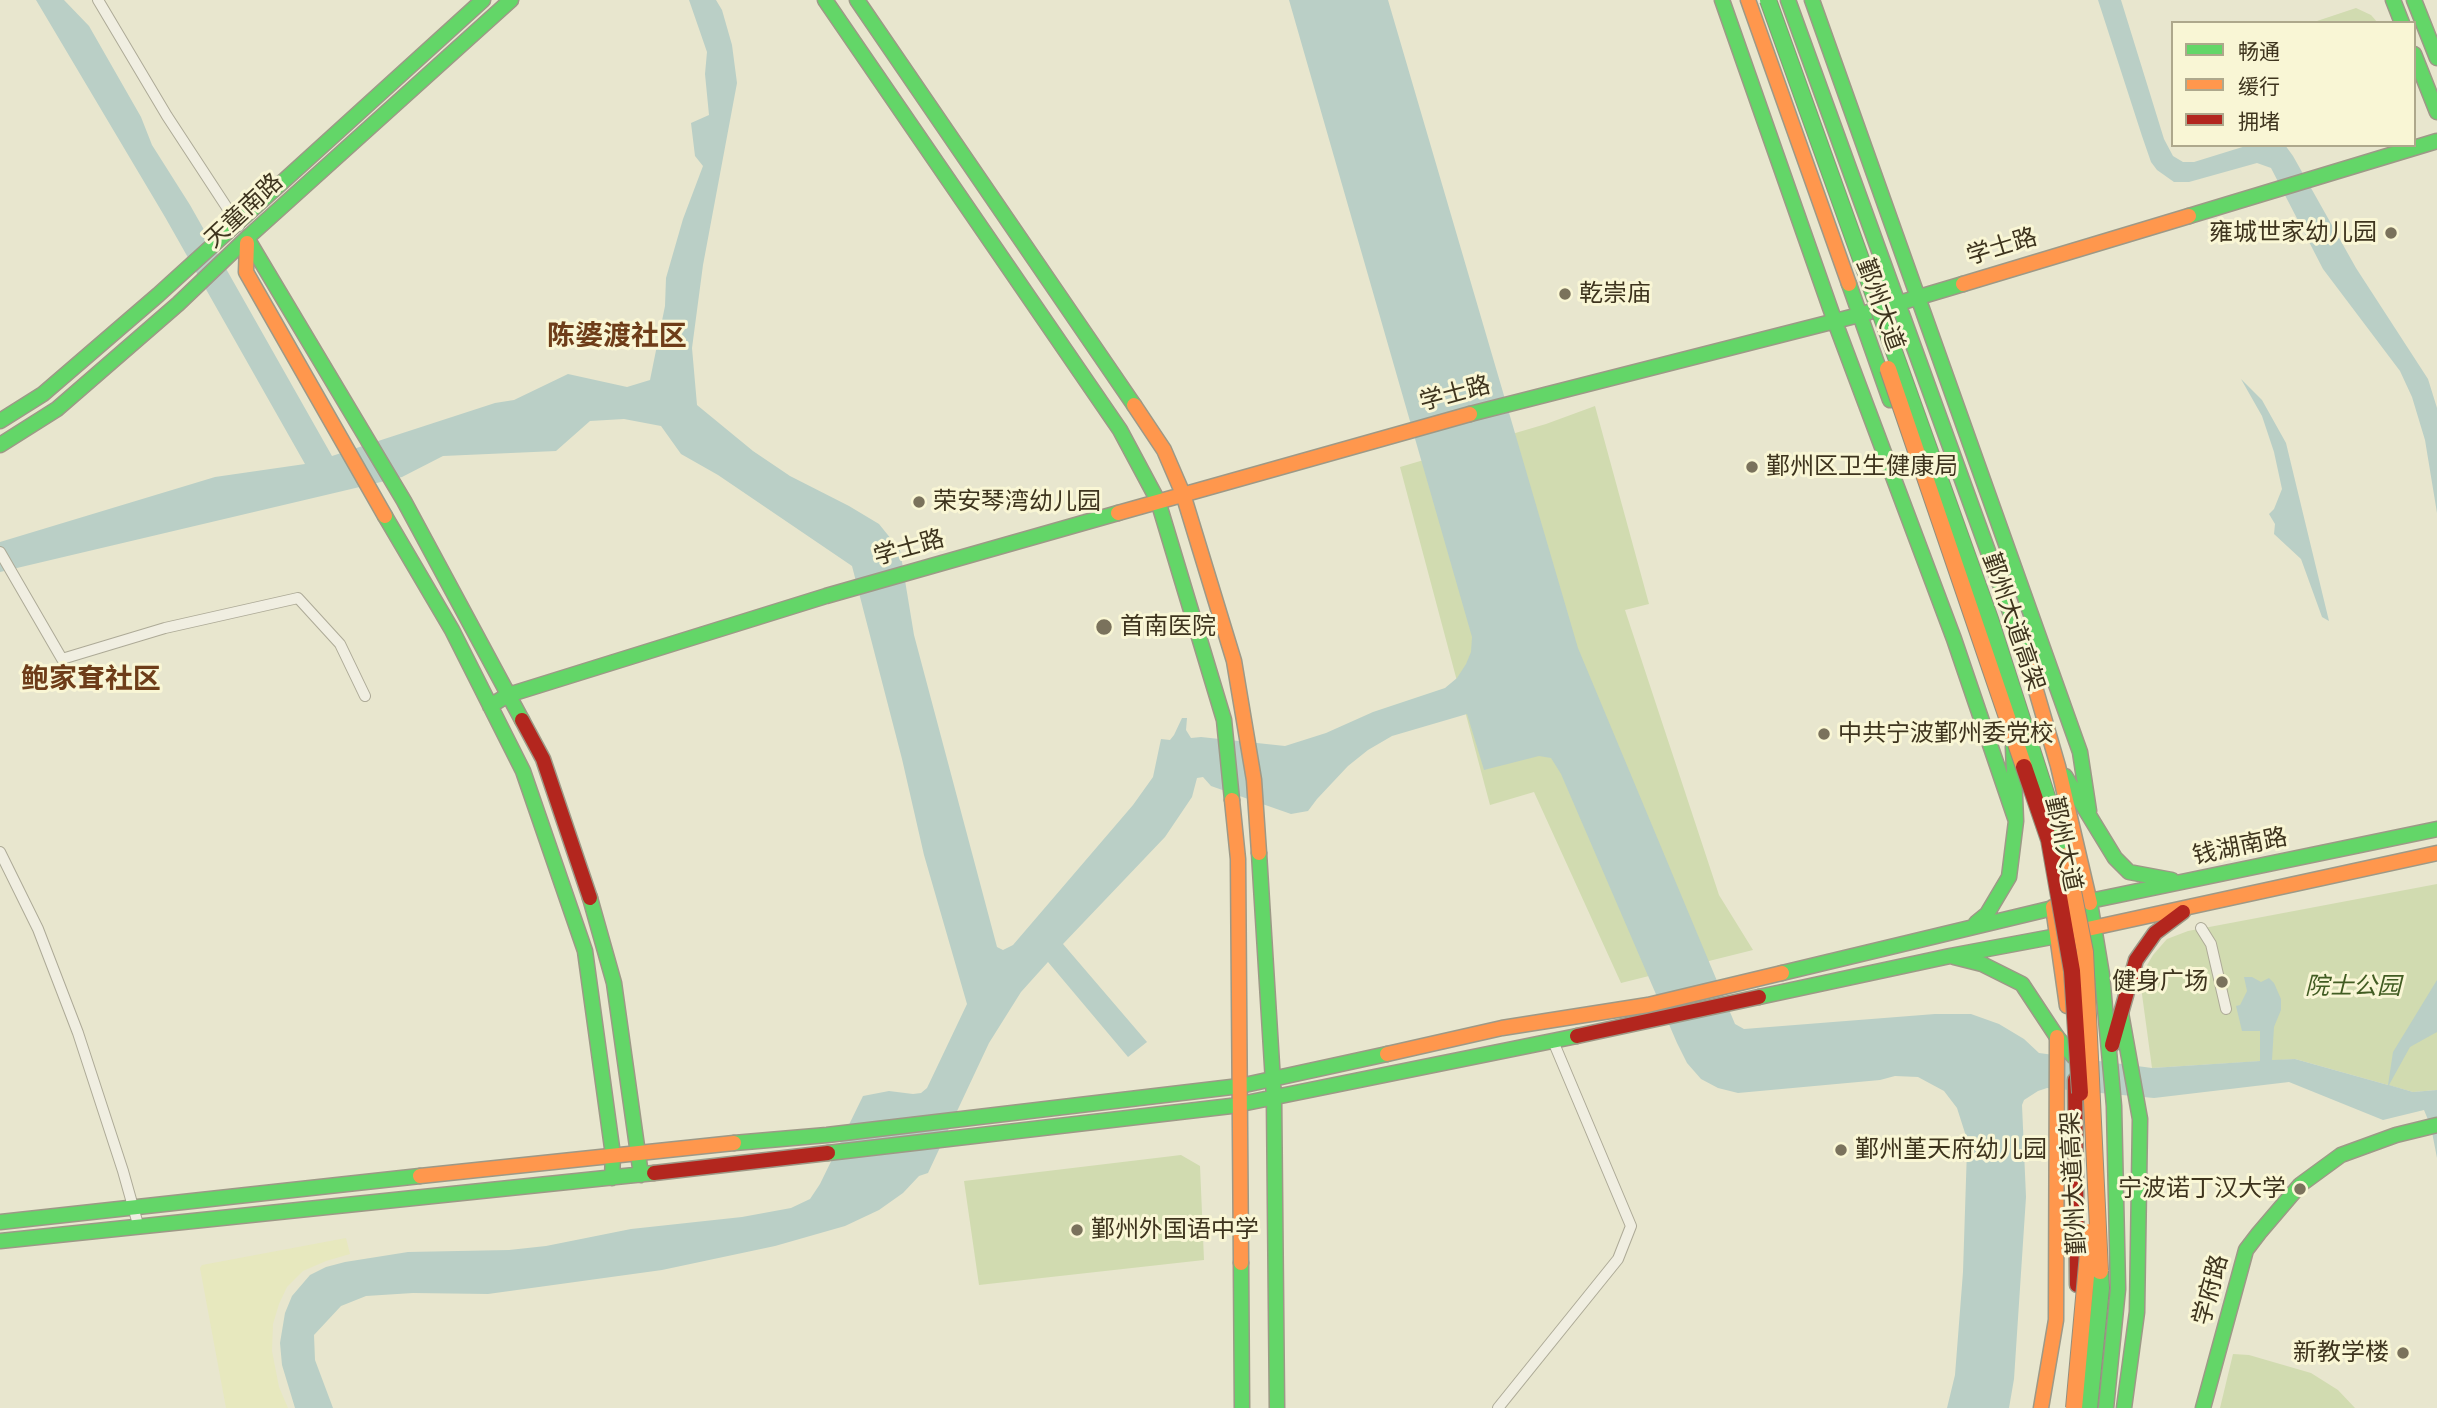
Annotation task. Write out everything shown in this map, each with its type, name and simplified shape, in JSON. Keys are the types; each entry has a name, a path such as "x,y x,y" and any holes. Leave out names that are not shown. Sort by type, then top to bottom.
{"main road":[{"path":"0,421 43,394 158,295 482,0"},
{"name":"天童南路","path":"0,444 57,409 177,304 511,0"},
{"path":"825,0 1120,429 1158,501 1224,720 1238,859 1242,1408"},
{"path":"857,0 1164,450 1183,494 1234,661 1254,780 1274,1098 1277,1408"},
{"name":"鄞州大道","path":"1722,0 1835,322 1954,639 2016,821"},
{"name":"鄞州大道","path":"1748,0 2039,818 2074,1057 2078,1272 2068,1408"},
{"name":"鄞州大道高架","path":"1756,0 1859,285 2049,840 2072,971 2090,1232 2074,1408"},
{"name":"鄞州大道高架","path":"1768,0 1985,606 2069,864 2085,952 2102,1288 2089,1408"},
{"name":"鄞州大道","path":"1788,0 2018,630 2058,766 2090,901 2102,975 2114,1105 2118,1289 2106,1408"},
{"name":"鄞州大道","path":"1812,0 2080,752 2089,813"},
{"path":"2393,0 2401,21"},
{"path":"2414,0 2437,58"},
{"path":"2416,59 2437,112"},
{"name":"学士路","path":"490,706 508,695 943,562 1405,431 1835,322 2437,141"},
{"path":"242,243 257,257 404,501 543,759 585,878 614,983 641,1175"},
{"path":"242,243 246,272 339,439 452,630 523,771 586,951 613,1155 612,1178"},
{"path":"1970,927 1987,914 2009,877 2016,821 2013,747"},
{"path":"2058,766 2115,858 2129,872 2185,882"},
{"name":"钱湖南路","path":"0,1222 638,1152 827,1135 1240,1086 1502,1028 1648,1005 2053,908 2437,829"},
{"name":"钱湖南路","path":"0,1241 641,1175 1240,1104 1658,1020 1950,956 2187,909 2437,853"},
{"path":"2109,1058 2136,960 2155,933 2187,909"},
{"path":"1950,956 1982,964 2022,984 2057,1037 2074,1057"},
{"path":"2121,1012 2140,1119 2137,1312 2124,1408"},
{"path":"2041,1408 2056,1320 2057,1037"},
{"name":"学府路","path":"2203,1408 2246,1250 2300,1185 2342,1155 2396,1135 2434,1126"}],"street":[{"path":"98,0 167,116 237,222 242,243"},
{"path":"0,552 62,659 165,628 298,598 340,644 365,696"},
{"path":"0,852 38,929 73,1022 139,1228"},
{"path":"2201,928 2211,944 2226,1009"},
{"path":"1498,1408 1618,1259 1631,1226 1553,1041"}],"green space":[{"path":"2356,8 2371,15 2376,21 2317,21"},
{"path":"1595,406 1649,604 1625,610 1719,895 1753,950 1621,983 1534,792 1490,805 1400,467 1546,424"},
{"name":"院士公园","path":"2437,884 2437,1090 2413,1092 2295,1059 2152,1068 2141,987 2143,972 2167,939 2188,931"},
{"path":"1181,1155 1200,1166 1204,1260 979,1285 964,1181"},
{"path":"346,1238 350,1254 303,1271 287,1287 279,1304 273,1324 272,1351 279,1387 288,1408 226,1408 200,1268 202,1265"},
{"path":"2233,1354 2249,1355 2311,1373 2338,1390 2355,1408 2220,1408"}],"shaded area":[{"path":"36,0 64,0 89,26 141,117 152,145 190,205 332,456 495,403 514,400 568,374 627,387 650,380 665,306 666,278 683,219 703,166 695,156 691,123 709,115 705,74 707,52 689,0 716,0 722,10 732,45 737,83 703,265 692,348 697,405 753,451 790,476 879,524 900,550 914,635 997,947 1003,950 1013,945 1133,805 1153,777 1161,739 1170,740 1182,718 1187,718 1186,730 1191,738 1285,746 1445,688 1457,678 1471,652 1472,637 1289,0 1388,0 1578,648 1735,1024 1744,1029 1935,1014 1971,1014 1999,1024 2024,1039 2039,1053 2152,1068 2260,1061 2260,1031 2242,1031 2236,1006 2240,1005 2247,991 2244,977 2252,977 2261,982 2269,978 2281,999 2281,1010 2274,1027 2272,1060 2295,1059 2388,1085 2393,1052 2437,980 2437,1032 2410,1047 2389,1085 2413,1092 2437,1090 2437,1158 2431,1127 2424,1110 2383,1120 2289,1082 2154,1098 2047,1088 2038,1091 2024,1100 2022,1105 2026,1197 2014,1379 2009,1408 1947,1408 1955,1375 1963,1272 1967,1149 1957,1108 1944,1091 1918,1077 1895,1076 1880,1080 1738,1093 1718,1088 1701,1079 1687,1063 1677,1043 1561,774 1551,758 1539,756 1484,770 1467,714 1392,736 1368,750 1348,766 1308,811 1291,814 1211,786 1203,777 1197,778 1192,797 1165,837 1063,944 1147,1042 1128,1057 1048,962 1021,992 989,1043 928,1173 919,1176 903,1193 879,1210 845,1226 775,1246 662,1270 488,1294 413,1293 366,1296 341,1306 314,1335 315,1360 333,1408 295,1408 282,1365 280,1343 285,1313 292,1296 310,1275 345,1262 408,1252 509,1250 546,1246 631,1229 742,1217 791,1208 810,1199 820,1184 863,1096 889,1091 921,1093 927,1088 967,1004 924,855 852,566 718,475 681,454 661,426 624,419 590,421 556,451 443,456 402,477 0,572 0,542 215,477 305,464 165,217"},
{"path":"2098,0 2121,0 2164,139 2173,156 2183,162 2194,162 2243,147 2286,147 2293,156 2356,268 2428,379 2437,408 2437,513 2425,440 2412,397 2400,371 2323,269 2271,168 2257,163 2189,182 2174,182 2151,162"},
{"path":"2241,379 2262,400 2286,443 2329,621 2322,617 2301,559 2274,534 2275,524 2269,514 2274,509 2282,489 2262,416"}],"traffic: fast":[{"path":"0,421 43,394 158,295 483,0"},
{"path":"0,445 57,409 178,304 247,238 511,0"},
{"path":"825,0 1120,430 1158,501 1224,720 1232,800"},
{"path":"857,0 1134,405"},
{"path":"1722,0 1835,322 1954,639 2016,821"},
{"path":"1768,0 1990,619 2066,856"},
{"path":"1788,0 2026,656"},
{"path":"1812,0 2080,752 2089,811"},
{"path":"2393,0 2401,21"},
{"path":"2414,0 2437,58"},
{"path":"2416,59 2437,112"},
{"path":"2189,216 2437,141"},
{"path":"247,238 404,501 522,720"},
{"path":"1849,284 1890,400"},
{"path":"1470,414 1859,315 1963,284"},
{"path":"490,706 508,695 826,596 1118,513"},
{"path":"385,516 452,630 523,771 585,951 613,1155 612,1178"},
{"path":"1976,923 1987,914 2009,877 2016,821 2013,747"},
{"path":"2065,776 2115,858 2129,872 2172,880"},
{"path":"2080,903 2437,829"},
{"path":"1259,853 1274,1098 1277,1408"},
{"path":"590,898 614,983 641,1175"},
{"path":"2090,903 2102,975 2114,1106 2118,1289 2106,1408"},
{"path":"1782,973 2053,908"},
{"path":"1759,997 2057,936"},
{"path":"1954,957 1982,964 2022,984 2057,1037 2074,1057"},
{"path":"2121,1013 2140,1119 2137,1312 2124,1408"},
{"path":"828,1153 1231,1106 1577,1036"},
{"path":"734,1143 827,1135 1240,1086 1387,1054"},
{"path":"2203,1408 2246,1250 2259,1233 2300,1185 2341,1155 2396,1135 2437,1125"},
{"path":"0,1241 654,1173"},
{"path":"0,1222 420,1176"},
{"path":"1241,1263 1242,1408"},
{"path":"2089,1408 2101,1288 2100,1271"}],"traffic: slow":[{"path":"1748,0 1849,284"},
{"path":"1963,284 2189,216"},
{"path":"247,243 246,272 385,516"},
{"path":"1888,369 2024,767"},
{"path":"1134,405 1164,450 1183,494 1234,661 1254,780 1259,853"},
{"path":"1118,513 1470,414"},
{"path":"2026,656 2058,766 2090,903"},
{"path":"1232,800 1238,859 1241,1263"},
{"path":"2083,930 2437,853"},
{"path":"2066,856 2085,952 2100,1271"},
{"path":"2053,907 2067,1006"},
{"path":"1387,1054 1502,1028 1648,1005 1782,973"},
{"path":"2041,1408 2056,1320 2057,1037"},
{"path":"420,1176 734,1143"},
{"path":"2074,1408 2090,1232"}],"traffic: jam":[{"path":"522,720 543,759 590,898"},
{"path":"2024,767 2049,840 2072,971 2080,1093"},
{"path":"2112,1045 2136,960 2155,933 2183,912"},
{"path":"1577,1036 1759,997"},
{"path":"2075,1080 2077,1285"},
{"path":"654,1173 828,1153"}],"place":[{"name":"雍城世家幼儿园","path":"2391,233"},
{"name":"乾崇庙","path":"1565,294"},
{"name":"鄞州区卫生健康局","path":"1752,467"},
{"name":"荣安琴湾幼儿园","path":"919,502"},
{"name":"首南医院","path":"1104,627"},
{"name":"中共宁波鄞州委党校","path":"1824,734"},
{"name":"健身广场","path":"2222,982"},
{"name":"鄞州堇天府幼儿园","path":"1841,1150"},
{"name":"宁波诺丁汉大学","path":"2300,1189"},
{"name":"鄞州外国语中学","path":"1077,1230"},
{"name":"新教学楼","path":"2403,1353"}],"district":[{"name":"陈婆渡社区","path":"617,337"},
{"name":"鲍家耷社区","path":"91,680"}]}
